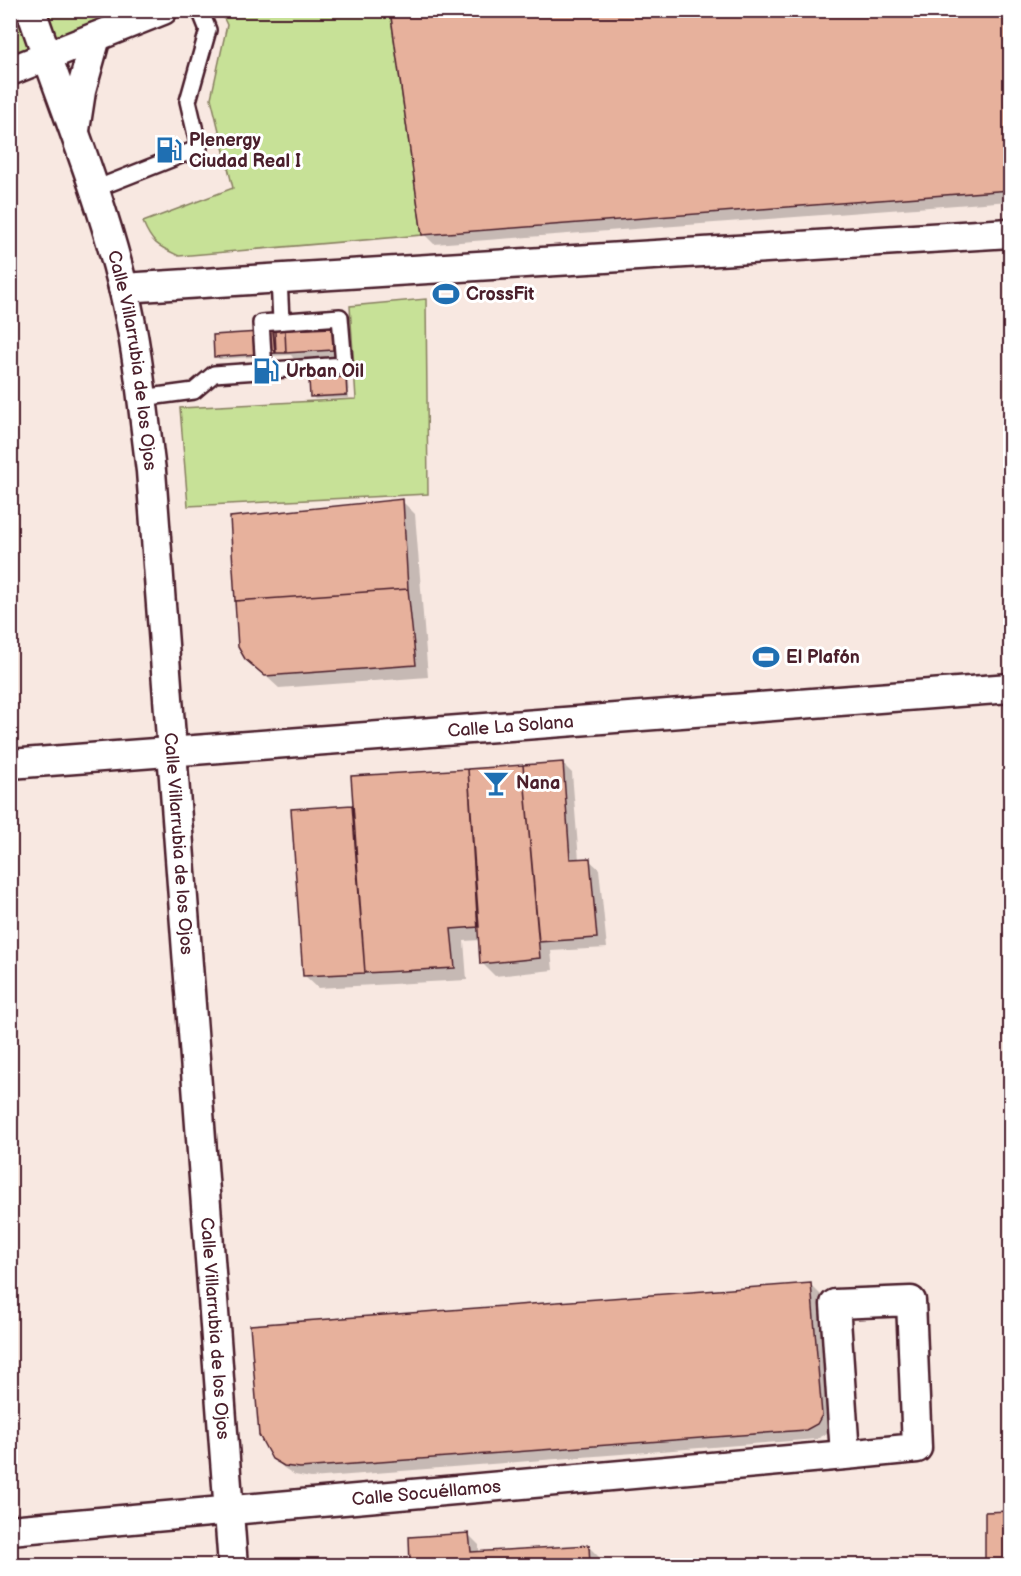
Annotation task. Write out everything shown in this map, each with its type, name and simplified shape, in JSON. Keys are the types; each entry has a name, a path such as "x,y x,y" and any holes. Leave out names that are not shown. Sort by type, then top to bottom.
{"street":[{"name":"Calle Villarrubia de los Ojos","path":"31,10 95,189 123,288 142,398 151,471 233,1566"},
{"path":"10,71 163,10"},
{"name":"Calle Villarrubia de los Ojos","path":"74,132 81,91 96,37"},
{"path":"123,288 1011,233"},
{"name":"Calle La Solana","path":"10,764 1011,688"},
{"name":"Calle Socuéllamos","path":"10,1530 845,1455 917,1448 911,1301 836,1304 845,1455"}],"lane":[{"path":"95,189 199,148 188,101 208,30 200,10"},
{"path":"279,278 281,321"},
{"path":"142,398 194,391 214,374 344,365 340,316 261,322 264,370"}],"shaded area":[{"path":"163,11 1010,11 1010,1565 11,1565 10,71"}],"green space":[{"path":"224,10 390,11 422,235 179,256 153,240 143,222 233,188 211,98 227,25 221,12"},
{"path":"11,11 141,11 11,63"},
{"path":"426,299 428,494 188,506 180,408 356,399 350,306"}],"building":[{"path":"390,10 1010,10 1010,190 422,235"},
{"path":"332,328 333,350 286,353 285,330"},
{"path":"285,330 286,353 275,353 273,331"},
{"path":"275,331 276,353 214,357 213,335"},
{"path":"346,377 347,395 310,397 309,379"},
{"path":"403,499 408,589 235,601 230,517"},
{"path":"408,589 416,665 265,676 245,659 238,647 235,601"},
{"path":"563,762 570,859 590,858 597,938 539,942 523,765"},
{"path":"523,765 540,958 480,964 468,769"},
{"path":"468,769 479,927 451,929 455,968 365,973 351,776"},
{"path":"352,805 365,973 303,976 291,809"},
{"path":"811,1283 822,1415 817,1424 806,1430 300,1468 284,1466 272,1459 259,1435 250,1325"},
{"path":"1010,1511 1010,1566 985,1566 985,1512"},
{"path":"469,1533 471,1552 589,1545 590,1566 410,1566 409,1537"}],"place":[{"name":"Plenergy Ciudad Real I","path":"169,150"},
{"name":"CrossFit","path":"446,294"},
{"name":"Urban Oil","path":"266,371"},
{"name":"El Plafón","path":"766,657"},
{"name":"Nana","path":"496,783"}]}
